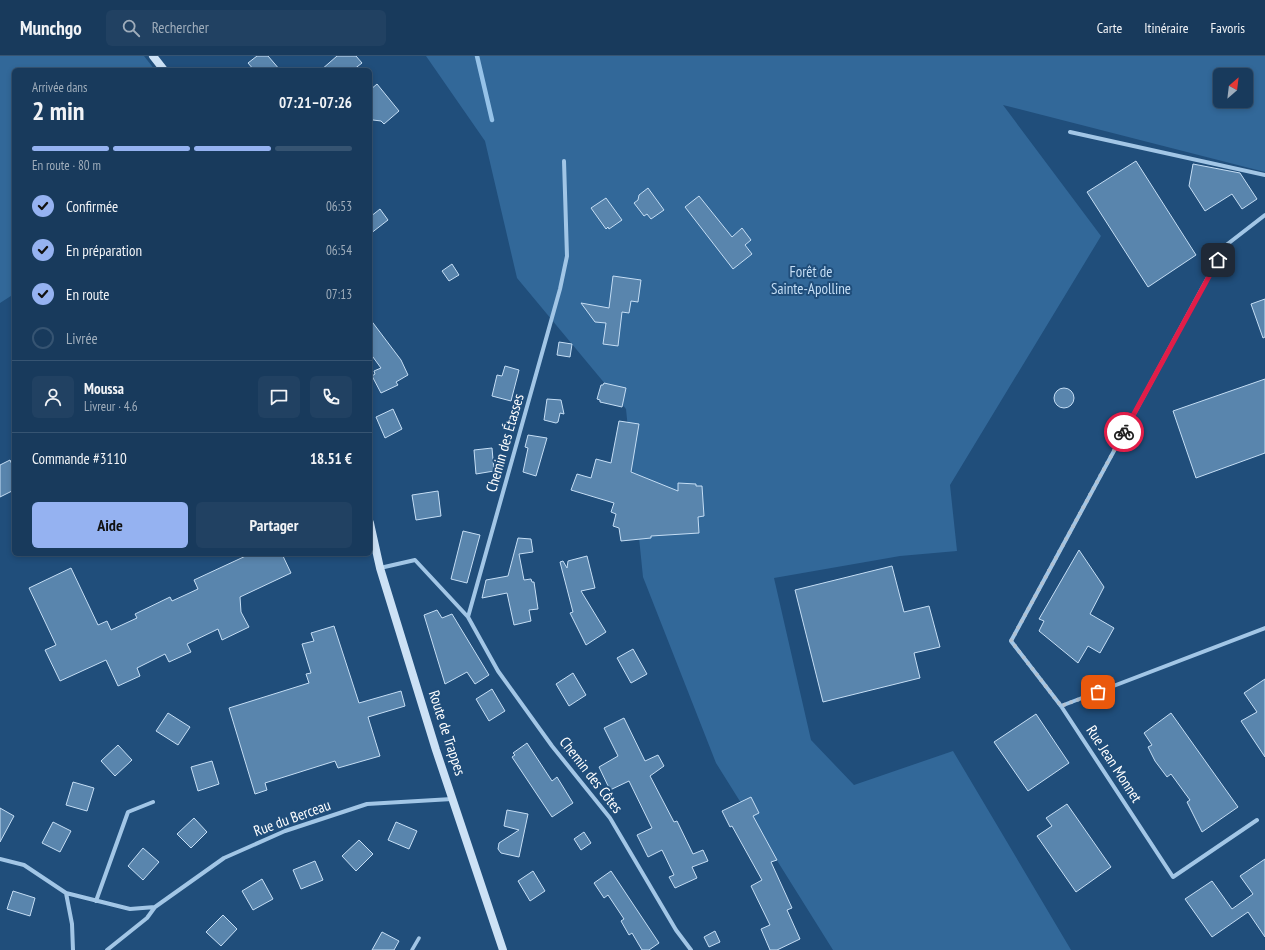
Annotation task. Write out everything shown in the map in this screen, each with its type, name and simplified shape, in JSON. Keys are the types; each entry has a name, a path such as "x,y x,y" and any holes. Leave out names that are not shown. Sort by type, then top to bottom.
{"main road":[{"path":"153,56 162,68"},
{"name":"Route de Trappes","path":"372,532 380,568 453,799 503,950"}],"street":[{"path":"1070,132 1265,175"},
{"name":"Chemin des Étasses","path":"468,617 560,289 567,256 564,161"},
{"name":"Rue Jean Monnet","path":"1257,820 1173,877 1061,706 1011,641 1225,246 1265,215"},
{"path":"380,568 415,560 468,617"},
{"name":"Chemin des Côtes","path":"468,617 498,671 552,746 610,818 676,930 691,950"},
{"path":"1061,706 1265,628"},
{"name":"Rue du Berceau","path":"107,950 147,918 155,907 224,858 285,831 367,804 453,799"},
{"path":"96,901 128,812 153,802"},
{"path":"0,859 24,865 66,893 130,909 155,907"},
{"path":"66,893 72,924 73,950"},
{"path":"412,950 419,938"}],"green space":[{"path":"0,56 144,56 153,68 12,68 12,295 0,303"},
{"name":"Forêt de Sainte-Apolline","path":"426,56 1265,56 1265,172 1003,105 1101,236 950,485 957,551 900,556 774,578 811,740 854,785 953,751 1071,950 833,950 716,763 643,577 626,409 517,278 485,141"}],"building":[{"path":"257,56 268,56 278,68 252,68 248,63"},
{"path":"337,56 356,56 362,63 356,68 323,68"},
{"path":"377,84 399,111 384,124 381,121 372,119 372,88"},
{"path":"1136,161 1196,255 1148,287 1087,192"},
{"path":"1193,164 1240,173 1257,199 1242,209 1232,194 1205,211 1189,186"},
{"path":"648,188 664,210 651,219 647,214 644,216 634,203 638,200 639,195"},
{"path":"699,196 732,237 742,228 751,240 745,245 752,254 733,269 685,207"},
{"path":"606,198 622,220 609,229 608,227 606,229 591,208"},
{"path":"380,209 388,220 372,232 372,215"},
{"path":"452,264 459,275 449,281 442,271"},
{"path":"613,276 641,280 638,302 631,301 629,313 622,312 618,346 603,344 606,323 595,322 581,303 609,308"},
{"path":"1265,299 1265,337 1263,338 1251,304"},
{"path":"372,322 401,360 408,375 396,382 398,385 381,393 372,376 375,374 374,371 381,368 372,356"},
{"path":"559,342 572,344 570,357 557,355"},
{"path":"505,366 519,370 511,401 492,396 497,375 502,376"},
{"path":"1265,379 1265,453 1196,478 1173,411"},
{"path":"604,383 626,388 622,407 600,402 600,400 597,399 601,385"},
{"path":"1064,388 1071,391 1074,398 1071,405 1064,408 1057,405 1054,398 1057,391"},
{"path":"547,399 561,400 564,414 560,413 558,422 556,423 544,420"},
{"path":"393,409 402,429 385,438 376,417"},
{"path":"619,421 639,424 631,472 678,491 678,483 696,484 696,486 702,486 704,516 698,517 699,533 651,536 651,538 621,541 619,528 613,526 616,514 611,512 614,503 571,490 577,474 591,478 596,459 611,463"},
{"path":"528,435 547,438 536,476 523,472 528,448 525,447"},
{"path":"492,448 494,471 476,474 474,450"},
{"path":"10,460 12,464 12,491 0,497 0,465"},
{"path":"438,491 441,516 416,520 412,495"},
{"path":"463,531 480,535 467,583 451,579"},
{"path":"518,538 531,539 533,552 519,554 524,580 531,579 532,582 534,582 538,609 529,610 531,621 514,625 507,593 482,598 486,580 508,576"},
{"path":"1079,550 1104,587 1090,614 1114,628 1100,653 1088,646 1078,663 1039,631 1044,621 1039,619"},
{"path":"246,556 283,556 291,573 240,597 241,612 249,627 222,640 218,629 187,644 191,652 169,662 165,654 137,668 140,676 118,686 106,660 60,681 45,650 56,645 29,588 71,568 98,625 107,621 111,630 137,618 135,614 170,597 172,601 198,589 194,580"},
{"path":"587,556 595,588 581,591 606,632 586,645 570,613 573,612 560,562 563,561 567,568 568,561"},
{"path":"892,566 904,612 929,606 940,647 914,653 920,678 823,702 795,590"},
{"path":"437,610 442,618 452,614 489,675 475,684 467,672 445,684 424,615"},
{"path":"334,626 359,703 401,691 405,706 368,717 380,756 338,768 335,761 265,783 267,790 255,794 229,708 309,683 306,674 311,673 302,644 314,641 311,633"},
{"path":"633,649 647,674 631,683 617,658"},
{"path":"573,673 586,695 569,706 556,684"},
{"path":"1265,679 1265,757 1241,721 1257,712 1244,693"},
{"path":"492,689 505,711 489,721 476,699"},
{"path":"168,713 190,727 178,745 156,731"},
{"path":"1171,713 1238,807 1202,832 1187,802 1190,800 1171,774 1167,777 1155,761 1148,747 1152,745 1144,733"},
{"path":"1036,714 1069,763 1028,791 994,742"},
{"path":"624,718 645,761 658,755 664,766 650,776 674,822 677,821 693,854 703,850 708,861 692,867 697,878 675,888 669,877 674,875 662,850 648,857 637,835 652,828 629,781 610,790 599,767 618,756 604,728"},
{"path":"527,743 552,781 557,777 573,803 552,817 512,757 515,755 513,753"},
{"path":"118,745 132,760 115,776 101,761"},
{"path":"212,761 219,784 198,791 191,767"},
{"path":"73,782 94,788 87,811 66,805"},
{"path":"751,797 759,813 753,816 777,860 771,862 792,908 787,910 800,939 777,950 770,950 761,929 770,925 751,886 762,880 722,811"},
{"path":"1067,804 1111,867 1076,892 1037,836 1052,826 1046,818"},
{"path":"0,808 14,816 0,842"},
{"path":"507,810 528,814 519,857 501,853 498,849 499,843 519,830 504,826"},
{"path":"194,818 207,832 191,848 177,834"},
{"path":"53,822 71,831 60,852 42,843"},
{"path":"396,822 417,831 409,849 388,840"},
{"path":"584,832 591,843 581,850 574,839"},
{"path":"359,840 373,854 356,871 342,856"},
{"path":"143,848 159,862 143,880 128,866"},
{"path":"1265,859 1265,937 1248,912 1212,937 1185,899 1212,881 1232,909 1253,894 1240,876"},
{"path":"315,861 323,880 301,889 293,870"},
{"path":"533,871 545,891 530,901 518,881"},
{"path":"611,871 659,943 649,950 642,950 632,933 629,935 621,921 624,919 608,895 604,898 594,883"},
{"path":"262,879 273,899 253,910 242,891"},
{"path":"13,891 35,898 30,916 7,909"},
{"path":"223,915 237,929 221,946 206,932"},
{"path":"715,931 720,942 709,947 704,937"},
{"path":"382,932 399,941 394,950 372,950"}],"waterway":[{"path":"477,56 492,120"}],"way so far":[{"path":"1098,692 1061,706 1011,641 1124,432"}],"route":[{"path":"1124,432 1218,260"}]}
